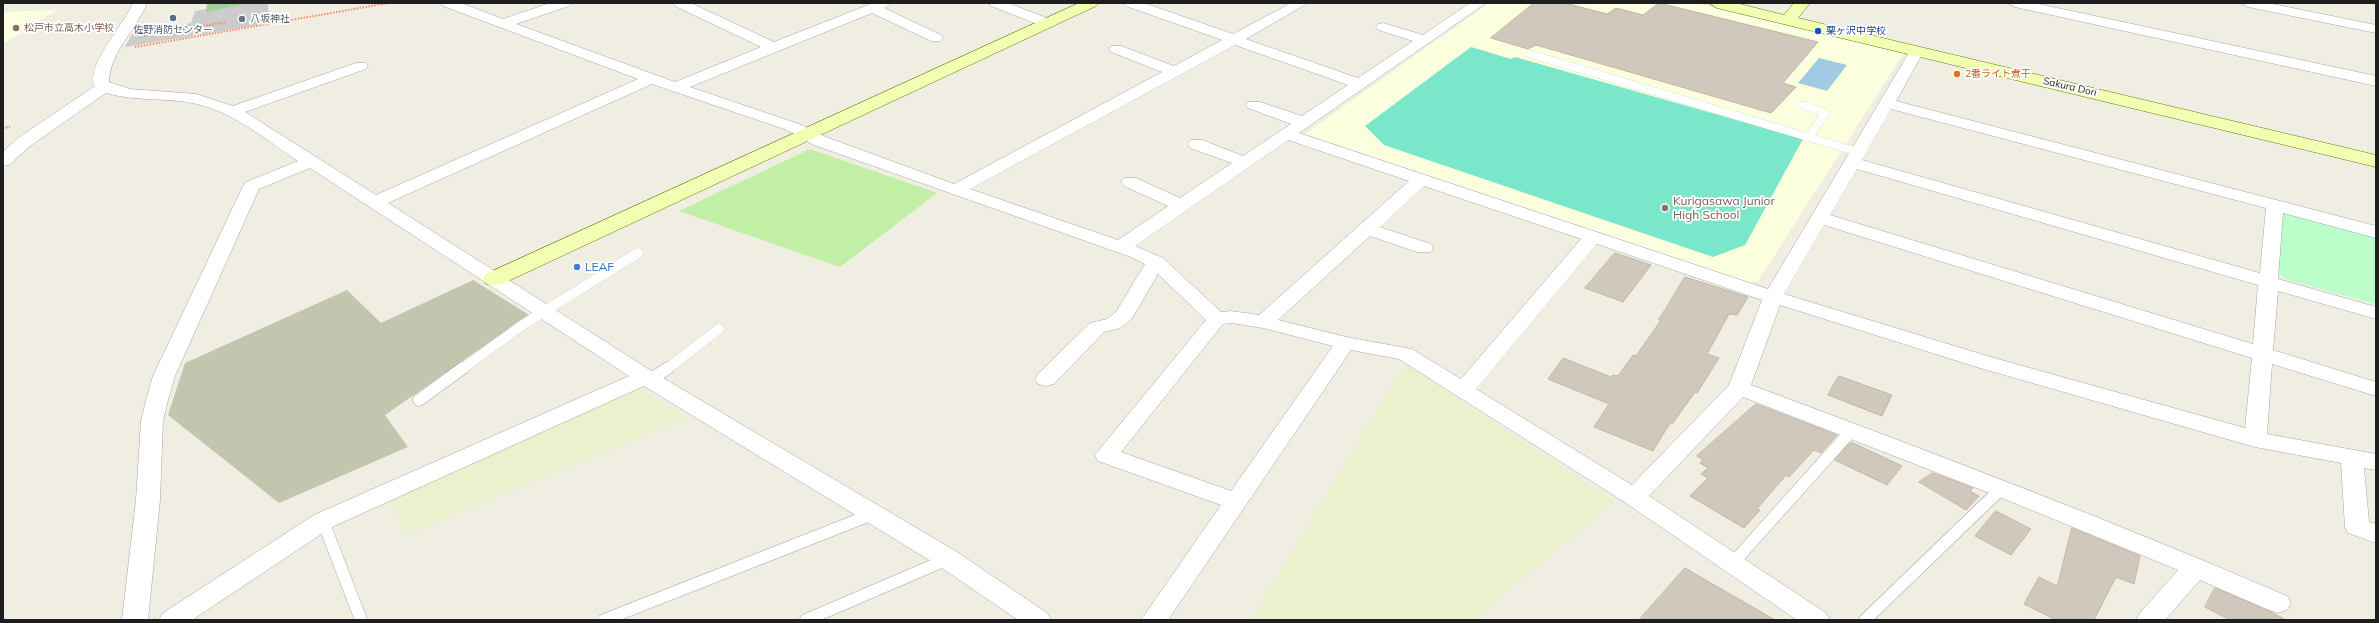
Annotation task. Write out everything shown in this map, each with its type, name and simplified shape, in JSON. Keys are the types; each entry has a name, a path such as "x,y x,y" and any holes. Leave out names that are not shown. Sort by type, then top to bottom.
{"street":[{"path":"140,3 133,22 102,65 101,84 104,87 123,92 191,98 233,111 648,378 948,559 1038,620"},
{"path":"448,3 955,190 1119,248 1138,253 1156,262 1217,319"},
{"path":"504,23 564,3"},
{"path":"680,3 772,47"},
{"path":"996,3 1047,23"},
{"path":"494,279 1091,3"},
{"path":"1131,3 1360,84"},
{"path":"955,190 1300,3"},
{"path":"1119,248 1180,205 1479,3"},
{"name":"Sakura Dori","path":"1717,3 1796,10 2093,85 2376,161"},
{"name":"Sakura Dori","path":"1778,3 1918,51 2093,85 2376,145"},
{"path":"2015,3 2376,81"},
{"path":"2248,3 2376,29"},
{"path":"676,87 772,47 879,6 936,38"},
{"path":"1383,27 1424,40"},
{"path":"1116,49 1174,71"},
{"path":"1634,497 1739,388 1773,297 1818,217 1918,51"},
{"path":"233,111 361,66"},
{"path":"376,202 651,79"},
{"path":"3,160 24,142 104,87"},
{"path":"1887,103 2376,232"},
{"path":"1254,105 1302,122"},
{"path":"1285,134 1773,297 1987,363 2254,439 2376,462"},
{"path":"1196,144 1244,162"},
{"path":"1855,157 2268,282 2376,313"},
{"path":"135,620 148,500 152,421 164,376 252,186 312,161"},
{"path":"1263,322 1422,179"},
{"path":"1130,182 1180,205"},
{"path":"2254,439 2275,206"},
{"path":"1818,217 2376,388"},
{"path":"1368,229 1424,248"},
{"path":"1464,389 1593,237"},
{"path":"1046,379 1097,327 1113,324 1124,316 1156,262"},
{"path":"1234,501 1106,455 1217,319 1230,317 1263,322 1346,343 1405,354 1464,389 1634,497 1817,620"},
{"path":"1154,620 1234,501 1346,343"},
{"path":"172,620 299,535 323,521 648,378"},
{"path":"1739,388 2002,488 2196,567 2278,603"},
{"path":"2352,458 2357,527 2376,534"},
{"path":"2149,620 2196,567"}],"lane":[{"path":"1530,54 1810,136 1855,157"},
{"path":"1802,106 1825,112 1810,136"},
{"path":"419,400 521,326 546,312 638,253"},
{"path":"648,378 670,367 720,329"},
{"path":"1732,564 1852,430"},
{"path":"1865,620 2002,488"},
{"path":"604,620 873,514"},
{"path":"323,521 361,620"},
{"path":"806,620 948,559"}],"path":[{"path":"112,50 341,13 389,3"},
{"path":"163,32 227,22"}],"shaded area":[{"path":"240,3 268,3 269,23 125,47 132,34 191,23 195,11"},
{"name":"Kurigasawa Junior High School","path":"1489,3 1695,3 1904,53 1758,281 1750,283 1305,134"},
{"name":"松戸市立高木小学校","path":"57,10 3,44 3,12"},
{"path":"473,280 529,315 385,415 408,447 279,503 168,415 185,363 347,290 381,323"},
{"path":"1405,363 1614,501 1474,620 1251,620"},
{"path":"639,388 687,418 406,535 390,498"}],"green space":[{"path":"207,3 248,3 206,12"},
{"path":"1471,47 1511,59 1515,57 1803,139 1745,245 1713,257 1384,145 1365,126"},
{"path":"810,149 937,193 840,267 679,211"},
{"path":"2287,212 2376,235 2376,304 2288,280 2276,272 2282,214"}],"water":[{"path":"1819,58 1847,65 1827,91 1798,83"}],"building":[{"path":"1534,3 1565,3 1607,14 1616,8 1643,15 1659,3 1818,42 1783,83 1796,87 1771,113 1536,45 1528,49 1491,38"},
{"path":"1615,253 1651,265 1623,302 1585,288"},
{"path":"1685,277 1748,297 1737,315 1729,314 1707,354 1719,358 1697,393 1695,392 1672,424 1670,423 1653,451 1594,427 1609,404 1548,379 1563,358 1611,377 1613,375 1618,376 1633,355 1636,356 1661,320 1659,320"},
{"path":"1839,376 1892,395 1882,416 1828,395"},
{"path":"1756,404 1837,435 1821,453 1814,450 1789,477 1786,475 1757,509 1760,510 1744,528 1690,496 1708,478 1701,474 1708,468 1700,463 1703,460 1697,456"},
{"path":"1851,442 1902,466 1887,485 1835,460"},
{"path":"1933,473 1973,488 1970,491 1979,496 1966,510 1919,482"},
{"path":"1996,511 2031,529 2011,555 1975,536"},
{"path":"2072,528 2140,556 2134,584 2116,577 2094,620 2056,620 2024,604 2039,577 2057,586"},
{"path":"1685,568 1775,620 1639,620"},
{"path":"2215,588 2269,611 2286,620 2230,620 2205,607"}],"place":[{"name":"佐野消防センター","path":"173,18"},
{"name":"八坂神社","path":"242,19"},
{"name":"松戸市立高木小学校","path":"16,28"},
{"name":"栗ヶ沢中学校","path":"1818,31"},
{"name":"2番ライト煮干","path":"1957,74"},
{"name":"Kurigasawa Junior High School","path":"1665,208"},
{"name":"LEAF","path":"577,267"}]}
